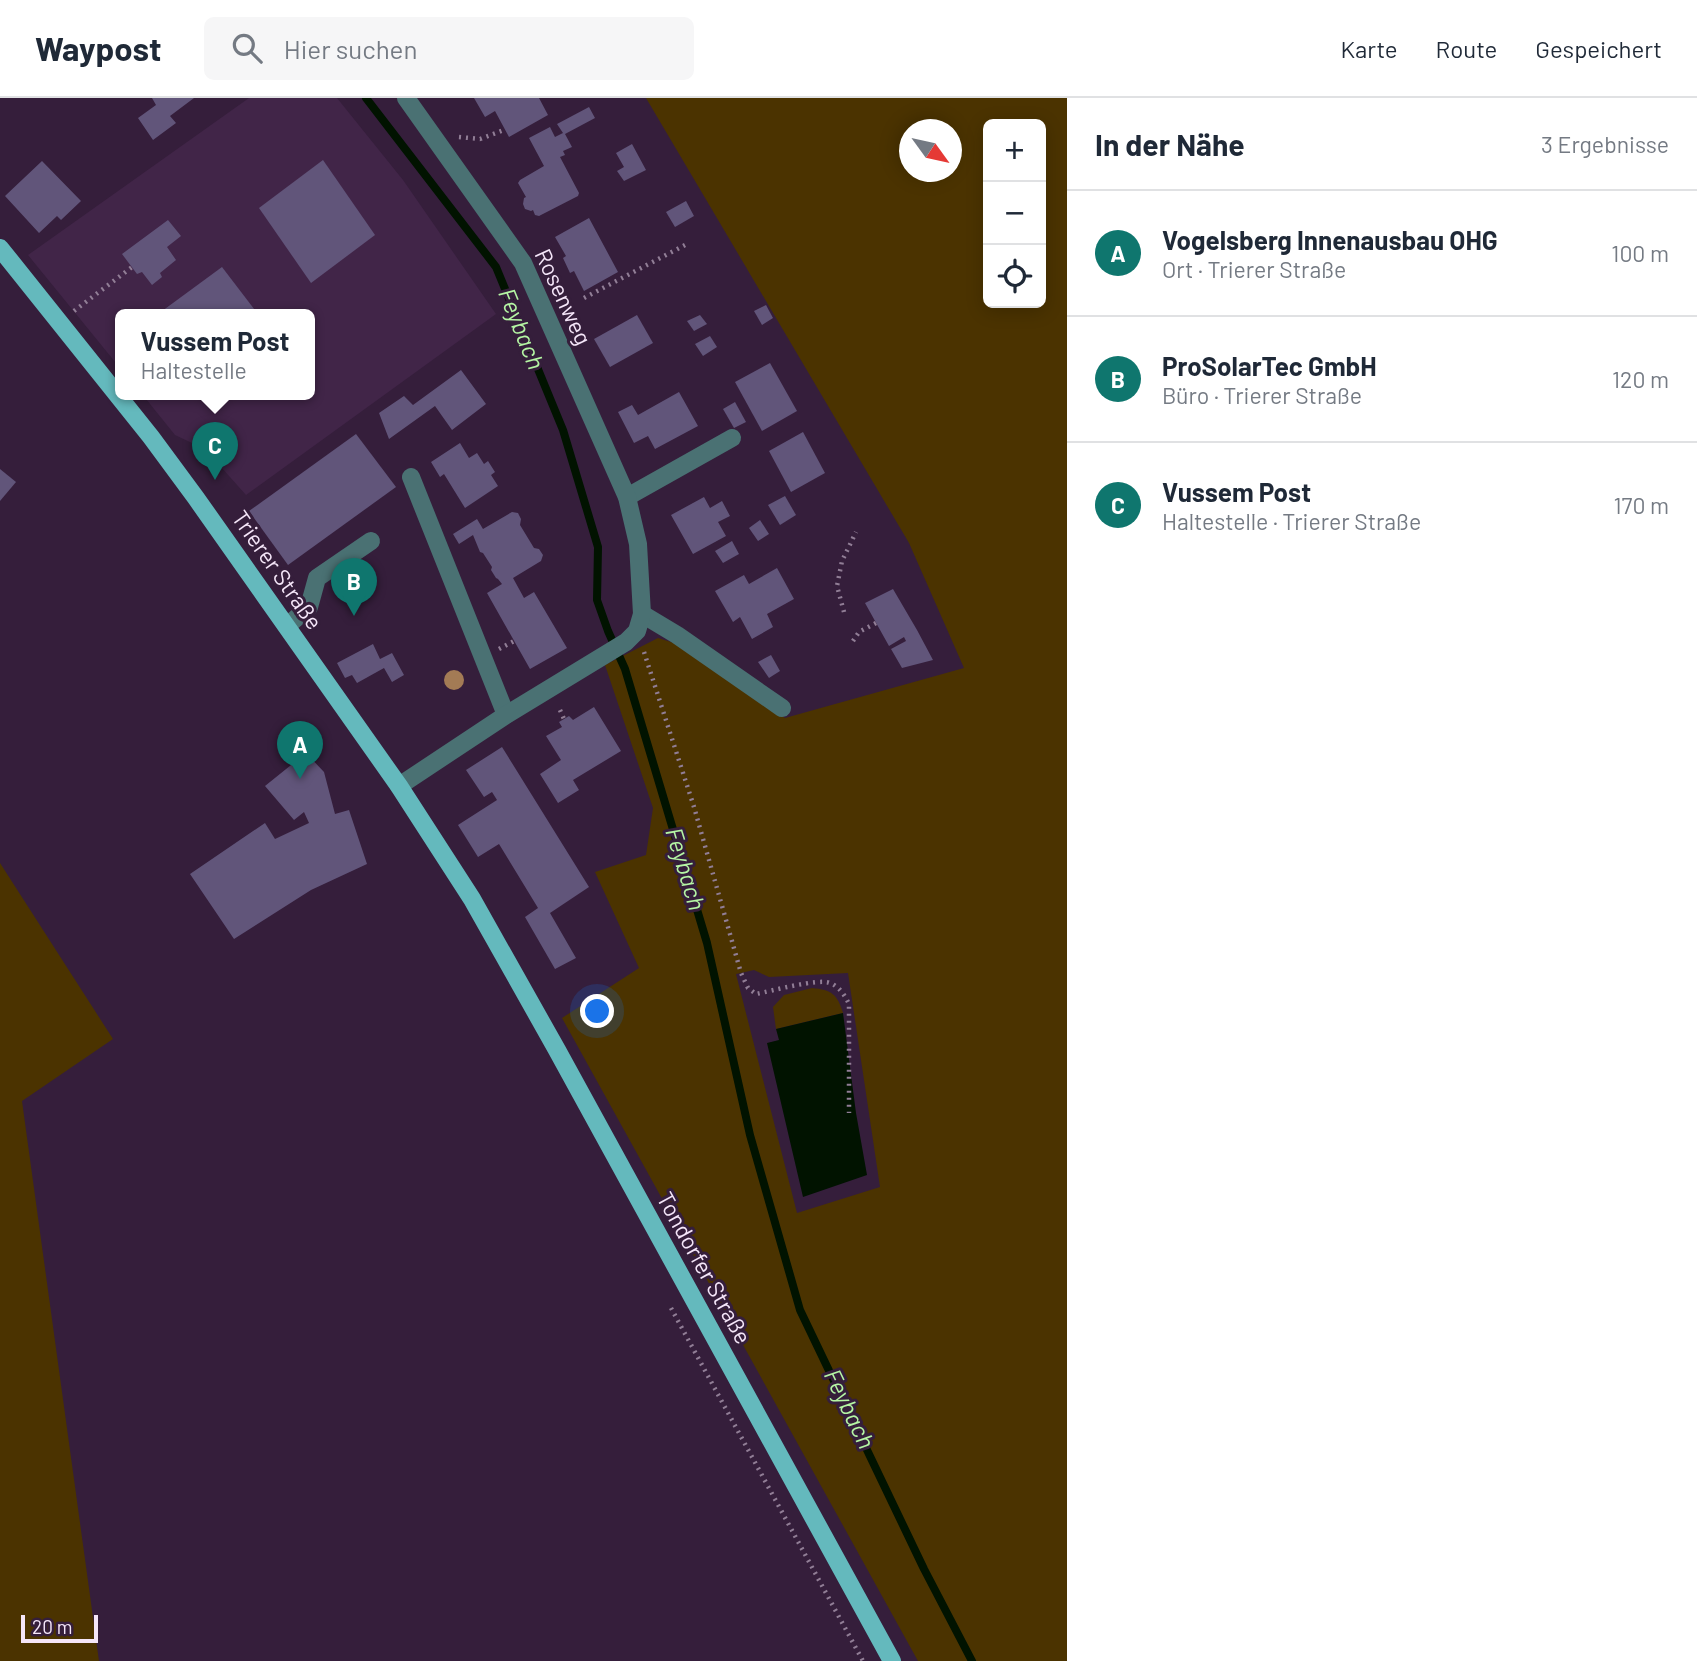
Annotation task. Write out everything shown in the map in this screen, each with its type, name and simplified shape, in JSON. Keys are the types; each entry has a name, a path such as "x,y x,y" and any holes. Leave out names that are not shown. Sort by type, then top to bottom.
{"main road":[{"name":"Trierer Straße","path":"0,248 115,392"},
{"name":"Trierer Straße","path":"121,400 196,498 400,786 472,899"},
{"name":"Tondorfer Straße","path":"472,899 892,1661"}],"street":[{"name":"Rosenweg","path":"406,98 523,263 627,497 638,544 635,629"},
{"path":"627,497 732,438"},
{"path":"411,477 506,715"},
{"path":"286,626 309,607 317,578 371,541"},
{"path":"400,786 598,657 635,629 677,635 782,708"}],"path":[{"path":"447,136 480,139 505,130"},
{"path":"584,298 689,243"},
{"path":"72,313 132,267"},
{"path":"844,612 837,586 842,561 856,532"},
{"path":"853,641 859,632 876,623"},
{"path":"635,629 650,666 694,807 741,973 748,988 756,994 814,982 829,982 844,994 849,1004 849,1114"},
{"path":"560,710 564,719"}],"shaded area":[{"path":"249,98 337,98 403,180 496,314 246,495 205,449 175,435 147,400 315,400 315,309 115,309 115,362 28,255"},
{"path":"646,98 1067,98 1067,1661 918,1661 562,1018 639,968 595,872 646,855 653,808 605,665 658,638 674,643 785,718 964,668 909,543","holes":["754,970 769,977 848,973 880,1187 797,1213 736,974"]},
{"path":"0,863 113,1039 22,1101 99,1661 0,1661"},
{"path":"812,988 833,994 843,1013 776,1029 773,1007 784,995"},
{"path":"843,1013 867,1175 803,1197 767,1043 779,1040 776,1029"}],"building":[{"path":"152,98 194,98 170,116 176,123 153,140 138,118 156,105"},
{"path":"474,98 539,98 548,115 509,137 495,111 485,117"},
{"path":"589,107 595,118 565,134 572,147 563,151 565,155 560,157 579,193 578,196 539,216 535,215 533,210 525,209 523,204 526,197 518,183 544,166 529,138 550,127 555,137 563,133 557,124"},
{"path":"632,144 646,170 624,181 617,171 624,167 616,153"},
{"path":"323,160 375,235 311,283 259,208"},
{"path":"42,161 81,201 61,220 57,216 39,233 5,196"},
{"path":"686,201 694,216 675,227 666,212"},
{"path":"589,218 618,272 584,291 574,271 570,273 563,258 566,256 555,237"},
{"path":"168,220 181,236 167,247 176,260 160,273 162,277 152,285 142,272 137,274 122,254"},
{"path":"222,267 254,309 165,309"},
{"path":"766,305 773,318 762,325 754,311"},
{"path":"637,315 653,343 610,367 594,339"},
{"path":"700,315 707,324 694,331 687,321"},
{"path":"710,336 717,347 703,356 695,344"},
{"path":"770,363 797,411 762,431 735,382"},
{"path":"461,370 486,404 452,430 435,406 389,439 379,413 404,396 413,405"},
{"path":"679,392 698,426 655,449 648,436 634,443 618,412 632,405 638,415"},
{"path":"735,402 746,422 734,428 723,409"},
{"path":"803,432 825,473 791,492 769,451"},
{"path":"356,434 396,487 288,565 249,511"},
{"path":"460,443 469,458 477,453 484,464 488,461 495,472 491,475 498,486 465,508 444,474 440,477 431,462"},
{"path":"0,469 16,482 0,501"},
{"path":"785,496 796,515 780,525 768,505"},
{"path":"704,497 710,508 722,501 730,516 718,522 726,536 693,554 671,515"},
{"path":"512,512 518,513 520,525 534,548 539,549 543,555 541,561 513,578 524,598 534,592 567,648 530,669 487,593 502,584 480,552 473,535 459,544 453,534 477,519 483,529"},
{"path":"760,520 769,534 758,541 749,528"},
{"path":"732,541 739,554 723,563 715,551"},
{"path":"777,568 794,599 767,614 773,627 752,639 740,617 733,622 715,591 744,575 749,584"},
{"path":"893,589 933,660 902,668 891,649 906,641 904,637 889,646 865,603"},
{"path":"373,644 380,659 392,653 404,675 392,682 384,668 357,683 352,675 345,678 337,663"},
{"path":"771,655 780,671 769,678 758,662"},
{"path":"594,707 621,751 573,780 579,790 558,803 540,774 561,760 546,736 562,727 559,722 569,716 573,720"},
{"path":"502,747 589,887 550,913 576,958 555,969 525,917 538,908 499,844 478,857 458,825 497,800 492,792 484,797 466,770"},
{"path":"306,753 324,772 335,814 349,810 367,864 311,890 234,939 190,874 265,823 275,839 309,823 304,812 294,820 265,786"}],"waterway":[{"name":"Feybach","path":"366,98 496,267 563,430 598,547 597,600 625,669 707,943 750,1135 800,1310 924,1569 972,1661"}],"place":[{"name":"Vussem Post","path":"215,480"},
{"name":"ProSolarTec GmbH","path":"354,616"},
{"name":"Vogelsberg Innenausbau OHG","path":"300,779"}]}
